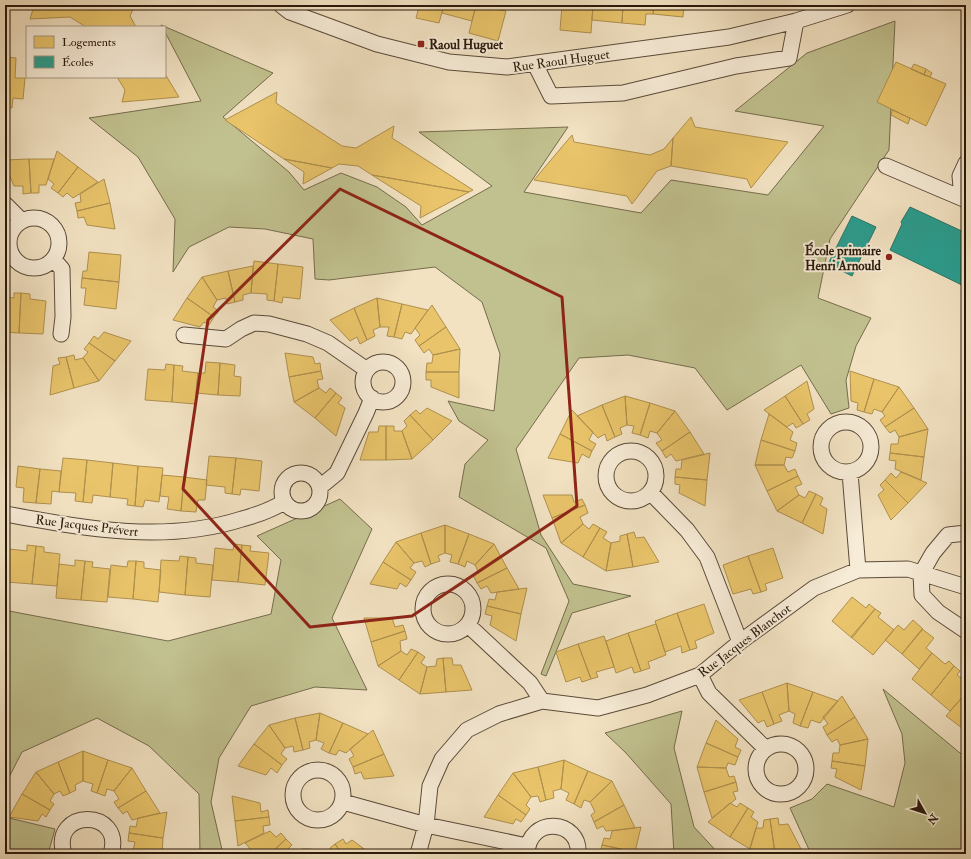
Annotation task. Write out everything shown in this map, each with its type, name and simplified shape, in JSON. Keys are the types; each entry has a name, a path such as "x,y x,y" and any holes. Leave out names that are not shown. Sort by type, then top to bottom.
{"street":[{"name":"Rue Raoul Huguet","path":"281,5 290,12 377,44 449,62 507,67 729,37 847,5"},
{"path":"535,64 551,96 623,93 736,66 789,58 796,20"},
{"path":"964,199 960,176 966,163"},
{"path":"886,166 964,199"},
{"path":"5,204 22,221"},
{"path":"38,218 52,225 59,240 59,247 54,260 40,268 32,269 17,263 12,256 8,241 10,233 22,221 38,218"},
{"path":"54,260 62,269 63,317 61,334"},
{"path":"184,335 226,339 241,329 254,324 269,324 307,334 328,343 368,370"},
{"path":"385,362 397,368 403,380 402,386 396,397 384,402 372,398 367,394 363,382 372,365 385,362"},
{"path":"320,487 337,473 372,398"},
{"path":"300,472 313,476 320,487 319,499 311,508 299,511 288,506 284,502 281,488 288,477 300,472"},
{"path":"850,473 858,570"},
{"path":"651,493 687,530 707,557 740,642"},
{"name":"Rue Jacques Prévert","path":"5,514 119,532 171,533 223,525 270,510 284,502"},
{"path":"966,533 948,535 933,553 921,574 922,595 938,612 966,631"},
{"name":"Rue Jacques Blanchot","path":"418,854 426,825 430,786 442,758 467,730 499,714 542,701 598,708 647,695 700,675 740,642 814,588 858,570 908,569 966,587"},
{"path":"468,625 530,683 542,701"},
{"path":"700,675 709,693 766,749"},
{"path":"343,802 426,825 527,850 535,832 550,826 559,826 572,835 576,842 578,854"},
{"path":"64,854 62,843 65,831 78,820 86,819 99,821 108,829 113,845 111,854"}],"highlighted area":[{"path":"340,189 562,297 577,506 412,616 310,627 183,489 208,320"}],"green space":[{"path":"895,21 889,150 830,239 818,298 871,318 856,346 846,380 849,408 831,414 801,365 727,410 695,368 628,355 579,358 516,449 541,535 573,584 631,596 572,613 546,676 541,674 569,601 546,548 459,497 465,464 488,440 459,421 448,401 494,411 500,354 482,302 435,267 329,280 315,279 313,239 265,229 229,227 189,247 173,272 175,219 138,157 89,118 201,101 166,34 166,27 273,73 223,117 289,172 304,190 341,173 377,187 406,207 422,225 492,186 419,132 568,127 524,192 641,213 671,180 768,195 824,126 735,111 807,53"},
{"path":"340,499 372,529 332,618 367,690 315,687 251,706 219,758 211,802 223,854 200,854 199,794 149,746 97,718 22,752 5,785 5,586 9,611 168,641 271,614 281,560 257,536"},
{"path":"883,689 966,758 966,854 811,854 790,808 812,799 827,784 894,807 905,763 902,734"},
{"path":"682,711 674,748 694,827 719,854 674,854 671,804 626,753 605,733"},
{"path":"5,817 55,829 48,854 5,854"}],"building: Logements":[{"path":"30,5 84,5 92,10 134,7 130,16 135,26 84,26 70,17 30,19 33,9"},
{"path":"414,5 444,5 439,23 416,18 419,7"},
{"path":"444,5 476,5 472,21 442,13"},
{"path":"476,5 506,11 498,41 469,33"},
{"path":"562,5 593,5 591,33 560,30"},
{"path":"593,5 623,5 622,23 592,20"},
{"path":"623,5 654,5 653,14 646,14 645,25 622,23"},
{"path":"654,5 684,5 683,17 653,14"},
{"path":"704,5 720,5 705,9"},
{"path":"5,57 16,58 15,78 25,78 23,99 13,98 12,108 5,107"},
{"path":"896,62 946,84 926,126 877,102"},
{"path":"914,64 926,69 924,75 911,69"},
{"path":"926,69 932,73 930,77 924,75"},
{"path":"166,76 179,97 122,102 125,90 118,78 166,78"},
{"path":"277,92 276,103 342,146 356,148 394,126 392,138 473,190 469,192 372,175 358,166 339,164 332,168 284,159 225,120"},
{"path":"892,110 910,118 908,124 891,115"},
{"path":"691,117 695,127 788,142 751,188 747,179 671,166 673,138"},
{"path":"572,135 574,142 650,155 664,149 673,138 671,166 657,171 632,204 627,196 534,180"},
{"path":"57,151 78,167 58,193 51,188 54,184 48,179"},
{"path":"29,159 31,193 23,194 23,186 14,186 5,165 5,160"},
{"path":"29,159 54,159 46,185 39,185 39,193 31,193"},
{"path":"284,159 332,168 303,184 304,172"},
{"path":"78,167 98,182 73,198 67,193 63,197 58,193"},
{"path":"372,175 469,192 420,218 421,206"},
{"path":"104,179 110,203 77,211 75,203 81,202 80,194"},
{"path":"110,203 115,229 87,225 84,217 78,218 77,211"},
{"path":"89,252 121,255 119,282 82,278 83,271 87,271"},
{"path":"254,261 278,264 274,301 267,300 267,294 251,293"},
{"path":"278,264 303,267 300,299 283,297 282,303 274,301"},
{"path":"253,266 251,293 243,295 243,300 235,302 228,271"},
{"path":"228,271 235,302 227,304 226,298 217,300 202,277"},
{"path":"202,277 217,300 213,307 219,311 214,317 187,298"},
{"path":"82,278 119,282 116,309 84,305 86,288 81,288"},
{"path":"14,293 21,293 19,333 5,332 5,297 14,298"},
{"path":"21,293 30,294 30,299 46,301 43,334 19,333"},
{"path":"187,298 214,317 209,325 204,322 200,327 173,320"},
{"path":"377,298 380,327 373,330 375,336 367,340 354,308"},
{"path":"377,298 402,304 394,337 387,336 389,327 380,327"},
{"path":"402,304 428,310 411,334 405,332 402,339 394,337"},
{"path":"432,305 446,327 419,346 415,340 420,335 415,328"},
{"path":"354,308 367,340 360,344 357,337 350,341 330,320"},
{"path":"446,327 460,349 433,355 429,349 424,353 419,346"},
{"path":"104,332 131,341 115,361 89,343 94,336 98,339"},
{"path":"89,343 115,361 99,381 83,358 88,352 84,349"},
{"path":"460,349 459,372 426,372 427,363 432,363 433,355"},
{"path":"285,353 313,357 315,364 320,363 321,371 289,377"},
{"path":"74,355 75,360 83,358 99,381 74,388 66,357"},
{"path":"66,357 74,388 50,395 53,366 60,364 58,358"},
{"path":"206,362 220,363 218,395 196,393 198,373 205,373"},
{"path":"220,363 235,365 234,376 241,377 240,396 218,395"},
{"path":"166,364 174,365 172,402 145,400 148,369 165,370"},
{"path":"174,365 183,366 182,371 198,373 195,404 172,402"},
{"path":"321,371 323,379 317,380 319,388 294,402 289,377"},
{"path":"850,371 874,379 864,412 857,410 858,403 851,401"},
{"path":"426,372 459,372 459,398 431,387 431,380 426,380"},
{"path":"874,379 899,387 882,412 874,409 872,414 864,412"},
{"path":"807,381 814,409 807,414 810,420 803,424 785,396"},
{"path":"899,387 914,408 885,427 880,420 885,416 882,412"},
{"path":"319,388 326,393 330,388 336,393 315,418 294,402"},
{"path":"336,393 342,398 338,403 345,408 336,436 315,418"},
{"path":"625,396 650,403 640,435 632,433 634,426 627,425"},
{"path":"625,396 627,425 620,428 622,434 615,437 602,405"},
{"path":"785,396 803,424 796,428 793,423 787,427 764,410"},
{"path":"650,403 675,411 657,433 650,431 648,438 640,435"},
{"path":"602,405 615,437 607,441 605,434 598,438 577,416"},
{"path":"427,408 452,421 433,440 410,415 416,410 420,414"},
{"path":"914,408 928,429 899,437 895,430 890,433 885,427"},
{"path":"572,410 593,432 589,440 596,444 592,451 560,434"},
{"path":"675,411 690,432 662,451 656,443 662,440 657,433"},
{"path":"769,414 793,432 790,440 797,443 795,451 761,440"},
{"path":"410,415 433,440 412,459 402,431 407,426 404,421"},
{"path":"379,426 386,426 386,460 360,460 369,432 378,432"},
{"path":"386,426 394,426 394,431 402,431 412,459 386,460"},
{"path":"928,429 924,457 890,453 891,444 898,444 899,437"},
{"path":"690,432 704,454 676,461 671,454 666,458 662,451"},
{"path":"560,434 592,451 589,458 582,454 578,463 548,458"},
{"path":"761,440 795,451 792,458 786,457 784,465 755,465"},
{"path":"710,453 707,480 675,477 676,469 681,469 682,460"},
{"path":"890,453 924,457 921,480 895,469 896,461 889,460"},
{"path":"209,456 236,458 232,494 225,493 225,487 206,485"},
{"path":"63,458 87,460 83,502 75,501 76,493 59,492"},
{"path":"236,458 262,461 259,491 241,489 240,495 232,494"},
{"path":"87,460 113,463 110,497 93,495 92,503 83,502"},
{"path":"113,463 138,466 135,506 127,505 128,499 110,497"},
{"path":"755,465 784,465 788,472 795,469 798,476 767,491"},
{"path":"18,466 40,469 36,503 23,502 24,488 16,487"},
{"path":"138,466 163,468 159,502 145,500 143,507 135,506"},
{"path":"40,469 61,471 59,492 52,491 51,504 36,503"},
{"path":"901,472 927,483 908,503 885,480 891,473 896,478"},
{"path":"162,475 184,477 181,511 167,509 169,497 160,496"},
{"path":"798,476 802,484 795,487 799,495 777,511 767,491"},
{"path":"184,477 207,480 205,500 198,500 196,512 181,511"},
{"path":"675,477 707,480 705,506 679,493 680,485 675,484"},
{"path":"885,480 908,503 891,520 878,495 884,490 880,485"},
{"path":"809,491 816,494 802,523 777,511 799,495 805,498"},
{"path":"816,494 823,498 820,505 827,509 823,534 802,523"},
{"path":"543,495 572,495 574,502 582,499 585,505 552,518"},
{"path":"585,505 588,513 580,517 583,524 561,543 552,518"},
{"path":"583,524 589,529 593,524 600,528 583,557 561,543"},
{"path":"445,525 469,534 458,564 450,562 452,555 445,553"},
{"path":"445,525 445,553 438,556 440,561 431,564 421,533"},
{"path":"600,528 607,532 603,538 611,543 606,571 583,557"},
{"path":"634,532 636,538 644,537 659,562 633,567 627,534"},
{"path":"421,533 431,564 425,567 422,561 414,563 396,542"},
{"path":"469,534 494,544 475,565 467,561 465,567 458,564"},
{"path":"627,534 633,567 606,571 611,543 620,541 620,536"},
{"path":"396,542 414,563 410,568 416,572 411,580 383,562"},
{"path":"234,544 242,545 238,582 212,580 215,548 233,550"},
{"path":"494,544 507,568 477,583 473,575 479,573 475,565"},
{"path":"27,545 36,546 32,584 6,582 9,549 27,551"},
{"path":"242,545 251,546 250,551 269,553 265,585 238,582"},
{"path":"36,546 44,547 44,552 60,554 57,586 32,584"},
{"path":"773,548 783,578 765,584 767,590 761,592 748,556"},
{"path":"5,549 9,549 7,569 5,569"},
{"path":"180,556 188,557 185,595 159,592 161,560 179,561"},
{"path":"748,556 761,592 753,594 751,589 733,594 723,565"},
{"path":"188,557 196,558 196,563 213,565 210,597 185,595"},
{"path":"75,560 85,561 81,600 56,598 59,564 75,566"},
{"path":"85,561 93,562 92,567 110,569 107,602 81,600"},
{"path":"128,561 136,561 133,599 108,597 111,565 127,567"},
{"path":"136,561 144,562 144,568 161,570 158,602 133,599"},
{"path":"383,562 411,580 406,587 400,583 397,589 370,584"},
{"path":"507,568 519,589 491,593 487,586 481,589 477,583"},
{"path":"527,588 521,614 487,606 489,599 495,600 497,592"},
{"path":"852,597 866,608 869,604 875,609 852,638 832,621"},
{"path":"704,604 714,633 695,641 697,648 690,650 677,613"},
{"path":"487,606 521,614 516,641 490,625 492,616 485,614"},
{"path":"875,609 881,613 878,617 894,630 873,655 851,637"},
{"path":"677,613 690,650 682,653 681,646 665,652 655,621"},
{"path":"364,618 392,618 395,627 403,625 405,631 371,642"},
{"path":"913,620 923,629 902,654 885,640 898,625 904,630"},
{"path":"656,624 666,655 648,662 650,668 641,671 628,633"},
{"path":"922,629 934,638 926,648 932,653 919,669 902,654"},
{"path":"405,631 407,639 400,641 401,651 378,666 371,642"},
{"path":"628,633 641,671 634,673 632,667 616,673 606,641"},
{"path":"604,636 614,667 596,672 598,677 591,679 578,644"},
{"path":"578,644 591,679 582,682 580,677 566,682 556,652"},
{"path":"411,649 418,652 399,680 378,666 401,651 407,655"},
{"path":"418,652 425,657 421,663 427,667 420,694 399,680"},
{"path":"932,653 945,664 949,661 954,666 931,695 912,679"},
{"path":"443,658 452,658 453,665 461,665 472,690 446,692"},
{"path":"443,658 446,692 420,694 427,667 436,666 437,659"},
{"path":"954,666 960,671 957,675 966,682 966,693 950,711 931,695"},
{"path":"787,683 789,711 779,715 782,721 774,724 762,692"},
{"path":"787,683 813,692 800,726 793,723 795,714 789,711"},
{"path":"762,692 774,724 767,727 764,720 758,723 739,700"},
{"path":"813,692 838,701 820,723 811,720 808,728 800,726"},
{"path":"966,693 966,731 946,716"},
{"path":"842,696 855,717 827,735 823,727 828,724 823,717"},
{"path":"320,713 343,723 329,753 321,749 324,743 316,740"},
{"path":"320,713 316,740 309,742 310,748 303,750 295,718"},
{"path":"855,717 868,739 840,745 837,739 832,742 827,735"},
{"path":"295,718 303,750 294,752 293,746 285,748 269,725"},
{"path":"716,720 738,739 735,747 741,750 738,757 706,743"},
{"path":"343,723 368,734 346,753 339,750 336,755 329,753"},
{"path":"269,725 285,748 281,754 287,759 282,765 254,744"},
{"path":"373,730 384,754 353,767 349,759 354,756 350,749"},
{"path":"868,739 865,766 832,761 833,753 839,753 840,745"},
{"path":"706,743 738,757 735,765 728,763 726,768 697,767"},
{"path":"254,744 282,765 277,773 271,768 266,775 238,766"},
{"path":"83,751 108,760 97,793 91,791 93,784 83,781"},
{"path":"83,751 83,781 75,785 76,790 70,793 58,762"},
{"path":"384,754 394,776 364,779 361,772 355,774 353,767"},
{"path":"108,760 132,768 114,791 107,789 105,796 97,793"},
{"path":"564,760 588,771 574,804 566,800 569,793 561,789"},
{"path":"564,760 561,789 553,791 554,798 546,800 538,767"},
{"path":"832,761 865,766 861,790 835,777 837,769 831,768"},
{"path":"58,762 70,793 63,796 60,791 54,794 36,772"},
{"path":"538,767 546,800 540,802 538,796 531,797 513,773"},
{"path":"697,767 726,768 729,777 734,776 736,782 704,792"},
{"path":"132,768 146,791 118,808 114,802 119,799 114,791"},
{"path":"588,771 612,781 590,802 584,800 581,808 574,804"},
{"path":"36,772 54,794 50,801 54,804 50,810 22,794"},
{"path":"513,773 531,797 526,805 530,809 526,815 498,795"},
{"path":"612,781 624,805 594,822 591,815 595,812 590,802"},
{"path":"736,782 738,791 733,792 736,799 712,818 704,792"},
{"path":"146,791 160,813 132,820 127,811 123,814 118,808"},
{"path":"22,794 50,810 46,817 42,814 38,821 9,817"},
{"path":"498,795 526,815 521,822 516,819 513,824 484,817"},
{"path":"232,796 260,803 261,812 268,810 269,817 235,821"},
{"path":"730,803 737,807 740,803 748,808 730,837 708,822"},
{"path":"624,805 635,828 606,831 603,826 597,829 594,822"},
{"path":"748,808 754,812 751,817 758,822 750,849 730,837"},
{"path":"167,812 163,838 129,833 130,826 136,827 138,818"},
{"path":"269,817 270,825 263,826 264,833 238,846 235,821"},
{"path":"778,818 779,825 788,824 801,849 775,853 770,819"},
{"path":"770,819 775,853 748,854 756,828 763,828 764,820"},
{"path":"641,827 635,852 602,845 604,838 610,839 612,831"},
{"path":"270,831 276,837 281,833 286,839 270,854 255,854 245,843"},
{"path":"129,833 163,838 162,854 140,854 133,851 135,842 128,841"},
{"path":"286,839 292,845 288,849 292,854 270,854"},
{"path":"343,839 346,844 352,840 371,854 342,854 335,844"},
{"path":"335,844 342,854 332,854 333,853 330,848"},
{"path":"602,845 635,852 635,854 600,853"},
{"path":"302,849 309,849 309,854 301,854"},
{"path":"309,849 317,850 317,854 309,854"}],"building: Écoles":[{"path":"910,207 966,233 966,287 890,250 902,224 901,222"},
{"path":"852,216 876,227 852,276 828,264"}],"place":[{"name":"Raoul Huguet","path":"421,44"},
{"name":"École primaire Henri Arnould","path":"889,257"}]}
